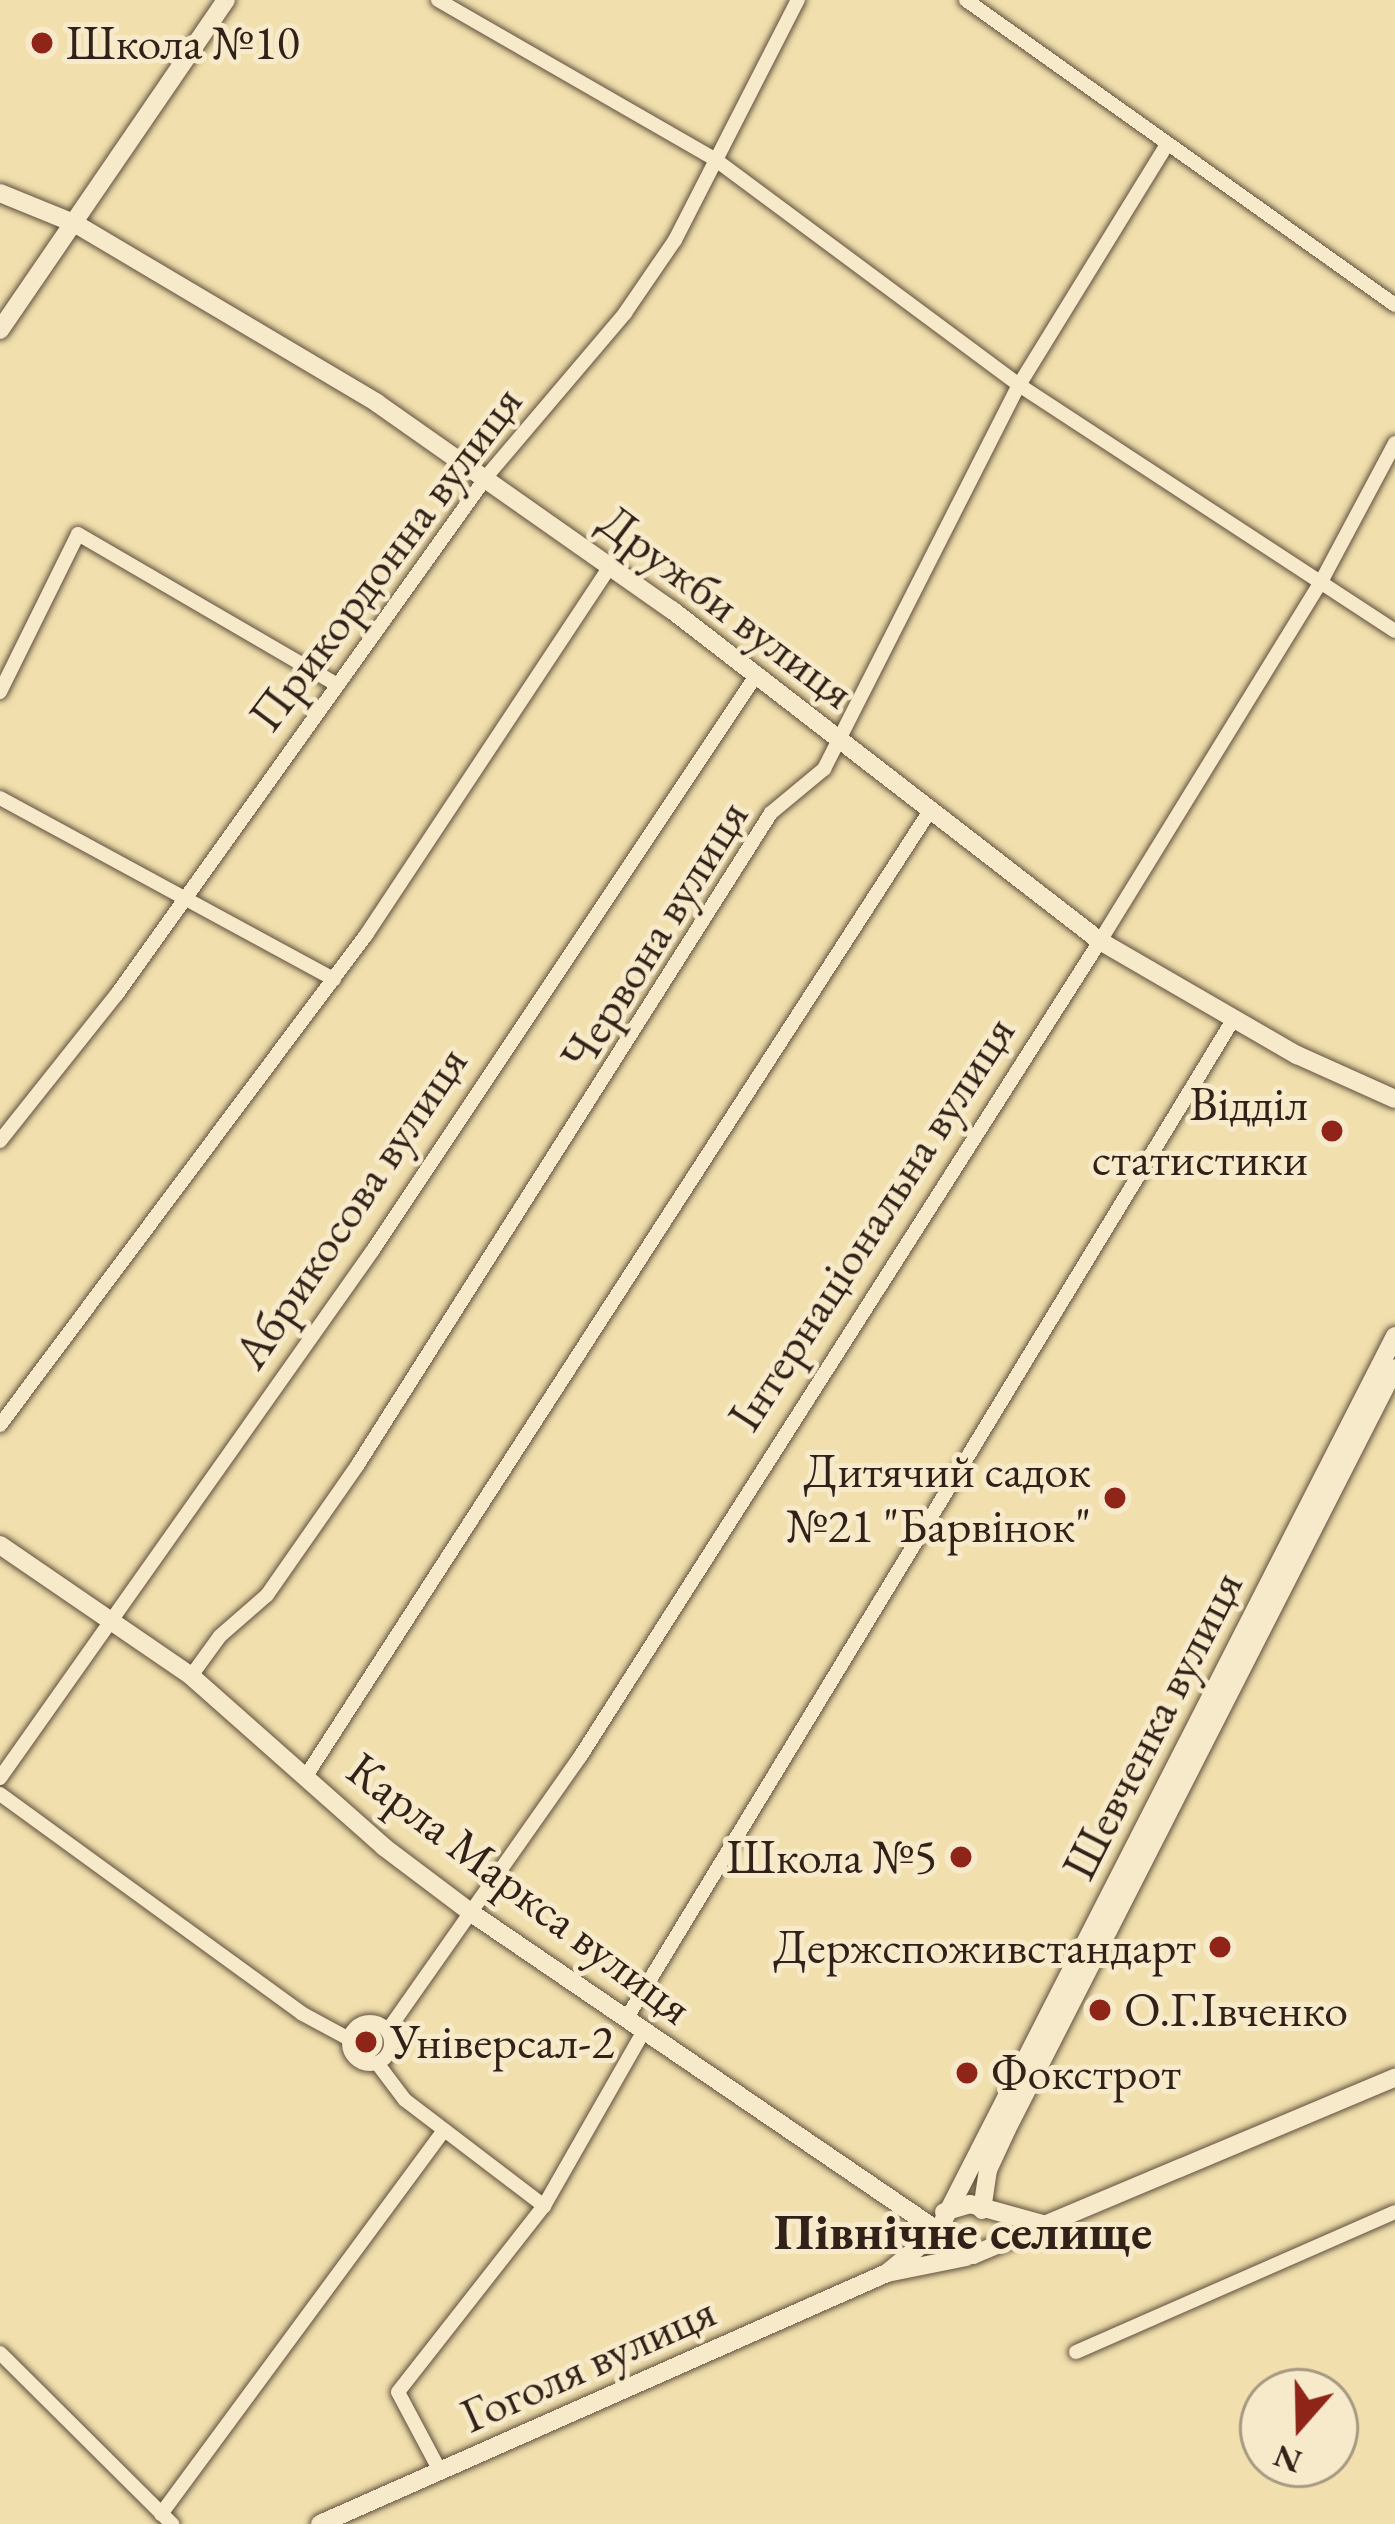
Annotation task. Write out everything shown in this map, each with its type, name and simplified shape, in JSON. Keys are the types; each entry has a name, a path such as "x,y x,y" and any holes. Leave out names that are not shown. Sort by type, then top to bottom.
{"street":[{"path":"0,330 226,0"},
{"path":"438,0 716,160 1018,385 1323,578 1395,631"},
{"name":"Прикордонна вулиця","path":"0,1142 487,476 625,313 716,160 798,0"},
{"path":"966,0 1395,305"},
{"name":"Червона вулиця","path":"191,1676 220,1636 267,1595 357,1466 771,813 802,794 842,740 1018,385 1167,144"},
{"name":"Дружби вулиця","path":"0,193 76,224 487,476 757,674 1100,941 1233,1020 1395,1099"},
{"name":"Інтернаціональна вулиця","path":"388,2030 473,1914 1100,941 1323,578 1395,443"},
{"path":"0,692 77,534 336,684"},
{"path":"0,1425 334,979 610,566"},
{"name":"Абрикосова вулиця","path":"0,1778 373,1250 757,674"},
{"path":"0,798 186,893 334,979"},
{"path":"306,1776 931,809"},
{"path":"626,2019 1233,1020"},
{"name":"Шевченка вулиця","path":"1294,1552 1395,1336"},
{"name":"Шевченка вулиця","path":"941,2222 1395,1367"},
{"name":"Карла Маркса вулиця","path":"0,1545 115,1619 191,1676 473,1914 889,2194 941,2222"},
{"path":"0,1794 301,2013 349,2039 357,2059 376,2063 444,2130 544,2206"},
{"name":"Шевченка вулиця","path":"982,2210 988,2170 1144,1844"},
{"path":"349,2039 362,2023 388,2030 391,2049 376,2063"},
{"path":"440,2471 398,2392 544,2206 644,2031"},
{"name":"Гоголя вулиця","path":"320,2524 887,2273 975,2253 1395,2078"},
{"path":"0,2353 167,2519 444,2130"},
{"path":"982,2210 991,2229 975,2253 946,2250 941,2222 963,2203 1044,2225"},
{"path":"1076,2352 1395,2212"},
{"name":"Гоголя вулиця","path":"887,2273 941,2222"}],"place":[{"name":"Школа №10","path":"42,43"},
{"name":"Відділ статистики","path":"1332,1131"},
{"name":"Дитячий садок №21 \"Барвінок\"","path":"1115,1498"},
{"name":"Школа №5","path":"961,1857"},
{"name":"Держспоживстандарт","path":"1220,1947"},
{"name":"О.Г.Івченко","path":"1100,2010"},
{"name":"Універсал-2","path":"366,2042"},
{"name":"Фокстрот","path":"967,2073"}],"district":[{"name":"Північне селище","path":"963,2231"}]}
